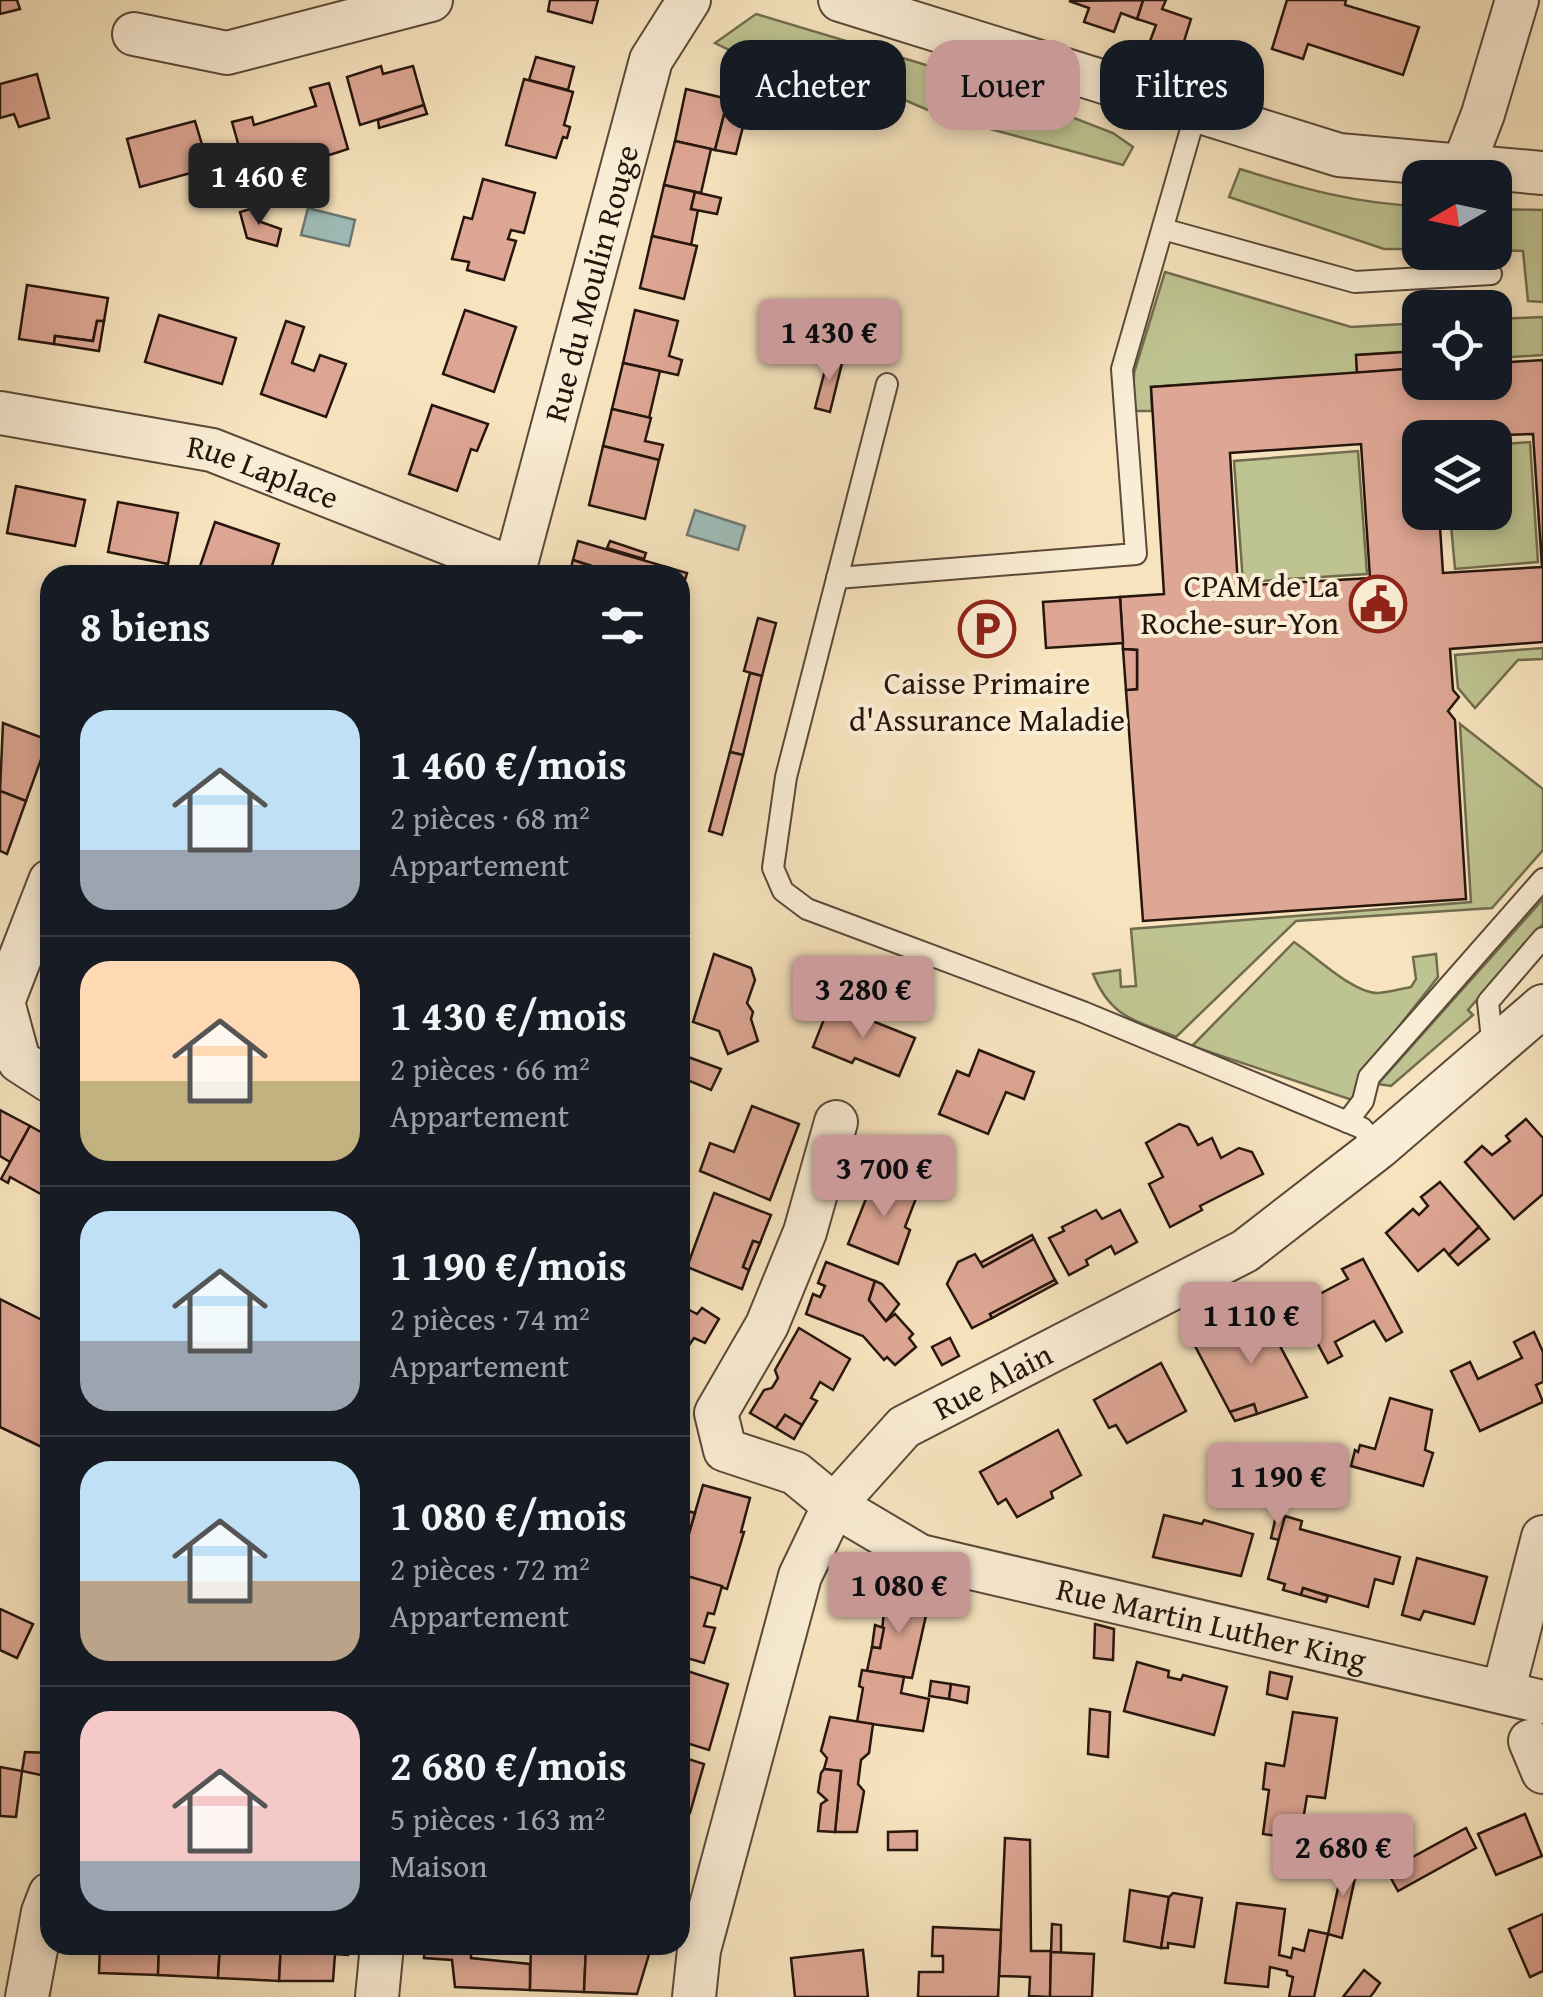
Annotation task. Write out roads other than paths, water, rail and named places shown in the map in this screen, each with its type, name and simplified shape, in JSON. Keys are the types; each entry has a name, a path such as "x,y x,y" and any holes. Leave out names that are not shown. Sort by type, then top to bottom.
{"street":[{"path":"134,34 227,54 430,0"},
{"name":"Rue du Moulin Rouge","path":"516,565 651,60 689,0"},
{"path":"840,0 1100,82"},
{"path":"1466,160 1516,0"},
{"path":"1254,130 1339,156 1402,161"},
{"path":"1512,170 1543,172"},
{"name":"Rue Laplace","path":"0,413 212,450 497,565"},
{"path":"40,907 3,1002 20,1061 40,1074"},
{"name":"Rue Alain","path":"694,1997 700,1950 800,1576 834,1505 904,1427 1245,1251 1362,1135 1493,1050 1543,1006"},
{"name":"Rue Martin Luther King","path":"836,1122 805,1232 767,1325 716,1413 725,1450 795,1474 834,1505 920,1556 1530,1727"},
{"path":"1530,1727 1543,1537"},
{"path":"27,1997 40,1928"},
{"name":"Rue Alain","path":"675,1997 700,1950"},
{"path":"377,1997 381,1955"}],"lane":[{"path":"837,578 1136,554 1122,369 1191,130"},
{"path":"1164,229 1355,282 1491,274"},
{"path":"887,384 786,778 773,868 783,891 807,909 1084,1012 1362,1135 1363,1101 1369,1076 1543,879"},
{"path":"1493,1050 1488,1002 1543,938"}],"water":[{"path":"308,208 355,220 349,246 301,235"},
{"path":"695,510 745,526 738,550 687,535"}],"place":[{"name":"CPAM de La Roche-sur-Yon","path":"1378,604"},
{"name":"Caisse Primaire d'Assurance Maladie","path":"987,629"}]}
